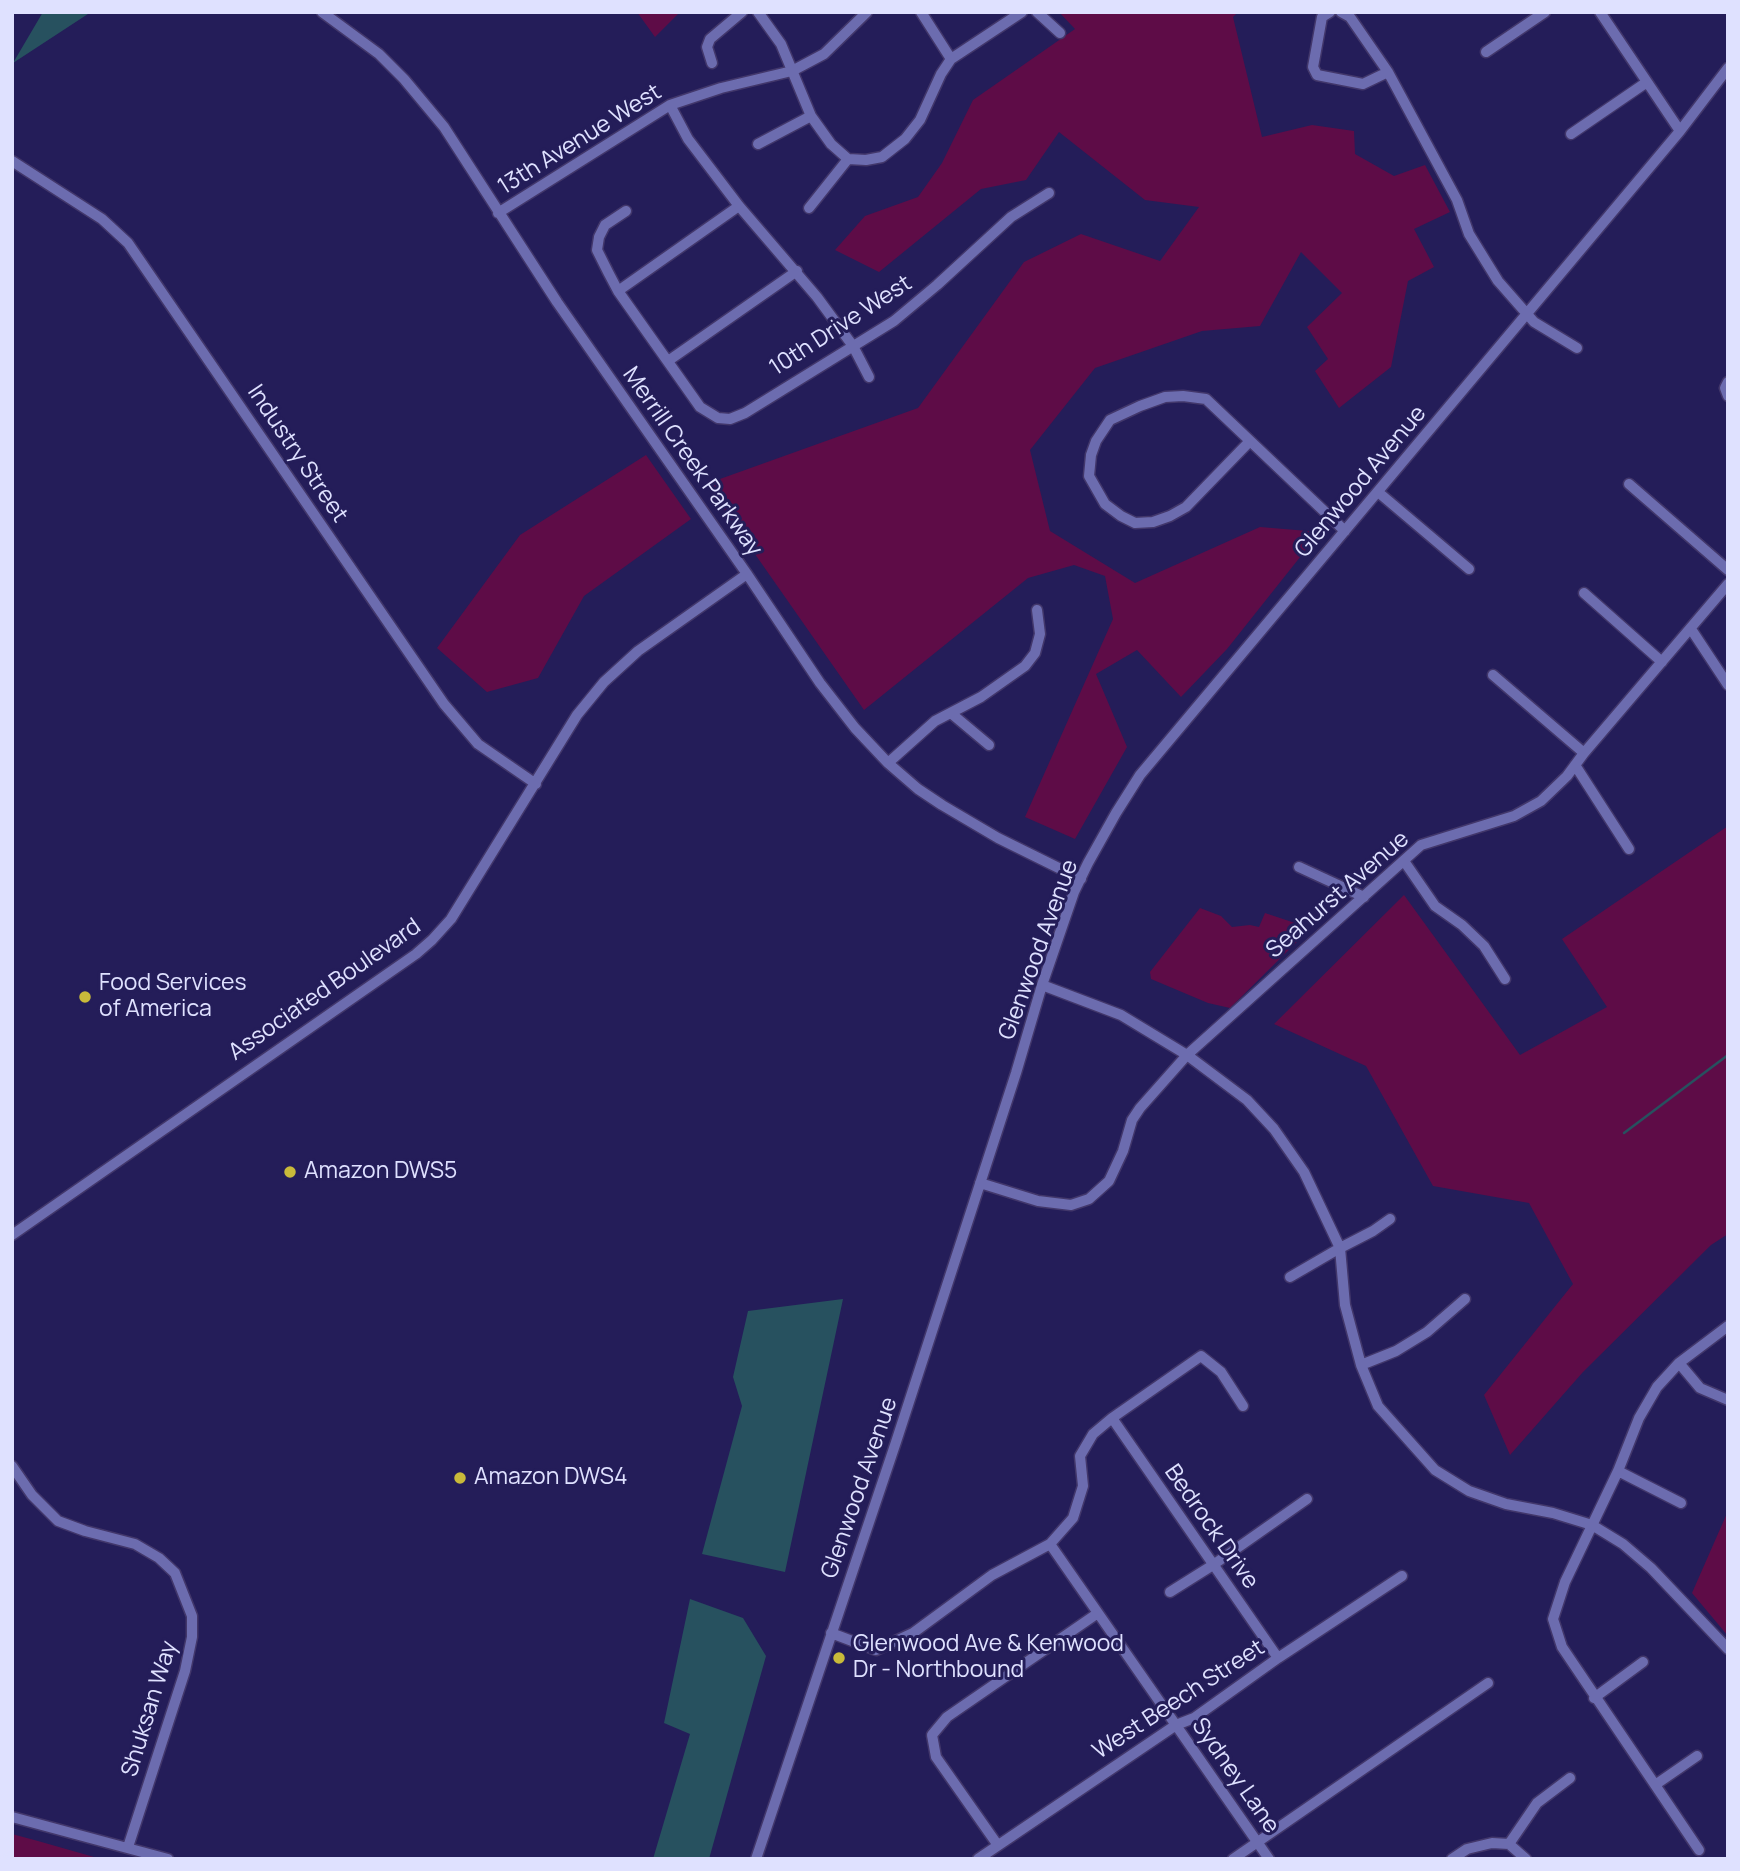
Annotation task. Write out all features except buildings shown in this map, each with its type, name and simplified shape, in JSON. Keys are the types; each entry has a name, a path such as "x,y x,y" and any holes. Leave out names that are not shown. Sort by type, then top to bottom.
{"street":[{"name":"Merrill Creek Parkway","path":"322,12 379,54 444,127 557,302 820,683 855,728 888,763 918,789 998,838 1081,879"},
{"path":"712,63 707,47 709,39 742,12"},
{"path":"758,12 781,44 811,116 831,145 848,159 866,160 882,157 905,139 920,120 941,74 951,59 1022,12"},
{"name":"13th Avenue West","path":"498,213 670,105 721,88 792,71 824,54 867,12"},
{"path":"921,12 951,59"},
{"path":"1037,12 1060,33"},
{"path":"1330,12 1322,17 1313,67 1317,75 1363,84 1388,72"},
{"path":"1340,12 1350,17 1388,72 1457,200 1469,234 1498,281 1534,322 1577,348"},
{"path":"1486,52 1545,12"},
{"path":"1600,12 1680,131"},
{"name":"Glenwood Avenue","path":"756,1859 1016,1073 1042,985 1081,879 1116,813 1140,775 1528,314 1680,131 1728,68"},
{"path":"1571,134 1647,82"},
{"path":"670,105 688,139 739,206 797,271 853,346 869,377"},
{"path":"758,144 811,116"},
{"path":"809,208 848,159"},
{"name":"Industry Street","path":"12,161 102,219 128,243 443,704 478,744 536,784"},
{"name":"10th Drive West","path":"668,361 700,407 710,414 730,419 745,413 894,321 1011,217 1049,193"},
{"path":"618,291 739,206"},
{"path":"625,211 606,225 598,237 597,250 618,291 668,361 797,271"},
{"path":"1728,382 1725,388 1728,396"},
{"path":"1250,441 1186,507 1153,522 1135,523 1121,516 1105,504 1089,475 1096,441 1110,420 1165,397 1183,396 1206,400 1250,441 1345,531"},
{"path":"1629,484 1728,570"},
{"path":"1378,492 1469,569"},
{"name":"Associated Boulevard","path":"12,1235 426,945 451,919 578,715 604,682 638,651 747,574"},
{"name":"Seahurst Avenue","path":"980,1183 1038,1201 1071,1205 1089,1199 1109,1181 1123,1151 1132,1120 1140,1108 1187,1055 1421,845 1514,816 1541,801 1575,765 1728,584"},
{"path":"1584,593 1662,662"},
{"path":"888,763 935,721 981,697 1025,666 1035,653 1040,634 1037,610"},
{"path":"1691,629 1728,685"},
{"path":"1493,675 1584,753"},
{"path":"952,714 989,745"},
{"path":"1575,765 1629,849"},
{"path":"1404,861 1435,906 1462,925 1484,946 1505,978"},
{"path":"1299,867 1364,897"},
{"path":"1042,985 1121,1015 1187,1055 1247,1100 1273,1129 1304,1172 1340,1248 1345,1305 1361,1366 1378,1406 1435,1470 1469,1491 1592,1525 1623,1544 1651,1568 1728,1649"},
{"path":"1290,1278 1390,1219"},
{"path":"1361,1366 1396,1351 1427,1332 1465,1299"},
{"path":"1699,1850 1594,1698 1562,1647 1553,1619 1565,1582 1618,1471 1639,1418 1657,1387 1679,1363 1728,1326"},
{"path":"831,1633 876,1650 913,1633 992,1575 1050,1544 1073,1518 1083,1486 1080,1456 1093,1434 1201,1356 1221,1372 1243,1406"},
{"path":"1679,1363 1700,1388 1728,1400"},
{"name":"Bedrock Drive","path":"1112,1418 1278,1658"},
{"name":"Shuksan Way","path":"12,1466 32,1495 58,1521 135,1544 159,1558 175,1573 192,1616 192,1637 185,1671 128,1847"},
{"path":"1618,1471 1681,1503"},
{"path":"1170,1591 1307,1499"},
{"name":"Sydney Lane","path":"1050,1544 1269,1859"},
{"name":"West Beech Street","path":"978,1859 1176,1725 1194,1718 1278,1658 1402,1576"},
{"path":"997,1844 936,1757 932,1735 947,1717 1098,1613"},
{"path":"1594,1698 1643,1662"},
{"path":"1233,1859 1488,1683"},
{"path":"1655,1785 1697,1756"},
{"path":"1509,1844 1537,1803 1570,1778"},
{"path":"12,1817 168,1859"},
{"path":"1452,1859 1467,1849 1492,1843 1509,1844 1526,1859"}],"shaded area":[{"path":"637,12 680,12 655,37"},
{"path":"1059,12 1238,12 1233,17 1262,137 1312,125 1354,131 1355,154 1394,176 1425,165 1450,212 1414,229 1434,267 1408,281 1391,367 1339,408 1315,371 1328,359 1307,327 1342,293 1301,252 1260,326 1202,331 1095,368 1030,450 1050,531 1135,583 1260,527 1320,532 1227,649 1181,697 1137,650 1096,674 1127,747 1075,839 1025,817 1113,619 1105,576 1074,565 1028,578 864,710 706,484 918,408 1024,262 1081,234 1160,261 1199,207 1145,200 1059,132 1026,180 981,189 879,272 835,250 865,216 918,197 942,163 973,100 1075,29"},
{"path":"646,455 691,519 584,596 538,678 487,692 437,648 520,535"},
{"path":"1728,826 1728,1234 1711,1245 1583,1372 1510,1455 1484,1395 1573,1284 1529,1203 1433,1186 1366,1066 1274,1024 1404,895 1520,1055 1607,1007 1562,939"},
{"path":"1200,908 1221,916 1232,927 1259,927 1265,913 1309,930 1230,1008 1208,1003 1151,979 1150,972"},
{"path":"1728,1511 1728,1636 1692,1593"},
{"path":"12,1834 38,1841 101,1859 12,1859"}],"water":[{"path":"43,12 91,12 13,63"},
{"path":"843,1299 785,1572 702,1554 742,1406 733,1377 748,1311"},
{"path":"690,1599 743,1618 766,1656 709,1859 653,1859 690,1734 664,1723"}],"waterway":[{"path":"1624,1133 1728,1055"}],"place":[{"name":"Food Services of America","path":"85,997"},
{"name":"Amazon DWS5","path":"290,1172"},
{"name":"Amazon DWS4","path":"460,1478"},
{"name":"Glenwood Ave & Kenwood Dr - Northbound","path":"839,1658"}]}
